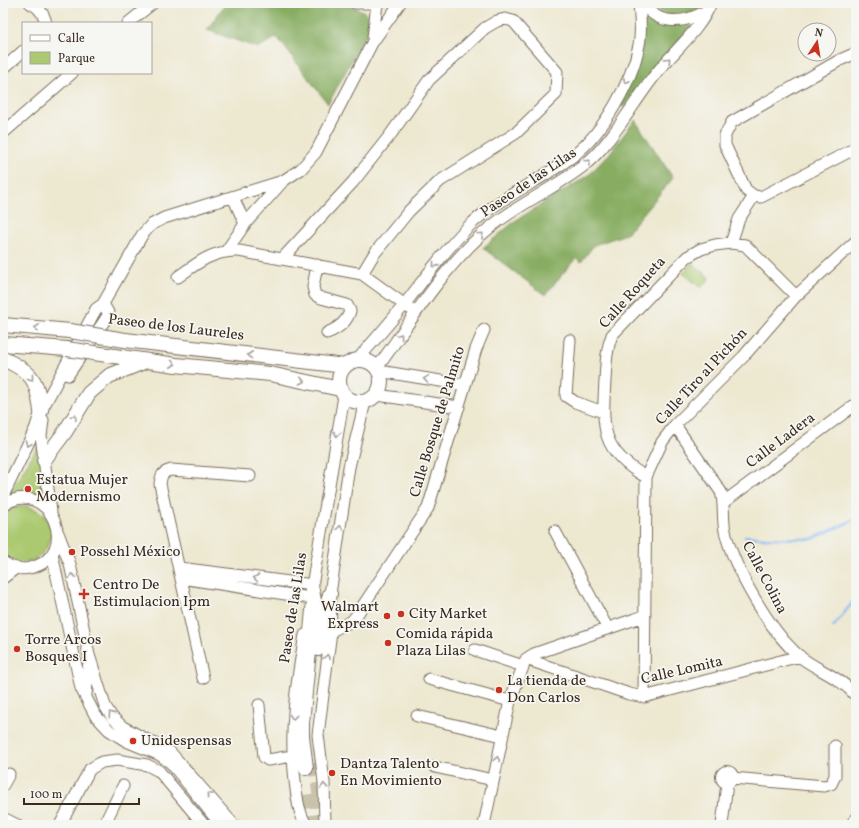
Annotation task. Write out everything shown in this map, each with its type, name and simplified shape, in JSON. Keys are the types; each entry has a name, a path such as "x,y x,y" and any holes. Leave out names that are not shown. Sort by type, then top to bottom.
{"main road":[{"name":"Paseo de los Laureles","path":"3,325 70,331 125,340 270,357 351,363"},
{"path":"3,344 67,349 147,361 270,374 342,392 350,400 365,402 377,395 381,383 378,370 364,360 351,363 339,377 342,392"},
{"path":"270,357 272,368 270,374"},
{"path":"3,359 23,369 33,379 38,387 41,411"},
{"path":"44,460 65,432 89,393 109,376 147,361"},
{"path":"312,591 314,600 302,723 302,736 310,765 310,724 321,631 330,594"}],"street":[{"path":"30,3 35,5 44,14 46,22"},
{"path":"129,22 153,3"},
{"path":"355,3 377,3 372,43"},
{"path":"387,22 390,3"},
{"path":"227,250 245,224 283,181 301,169 316,152 372,43 400,3"},
{"name":"Paseo de las Lilas","path":"351,363 404,305 450,246 479,217 501,200 574,155 602,125 611,112 635,62 640,33 639,3"},
{"path":"643,3 657,16 675,22 693,18 709,6"},
{"name":"Paseo de las Lilas","path":"378,370 445,274 488,228 514,209 570,175 592,158 660,69 685,43 709,6"},
{"path":"282,259 353,182 391,134 429,80 485,28 497,21 505,19 513,21 557,72 556,94 516,133 440,181 409,211 374,254 362,274"},
{"path":"3,69 22,52"},
{"path":"856,53 840,60 732,122 725,136 725,145 746,190 754,196 767,195 856,148"},
{"path":"3,133 71,74"},
{"path":"3,496 36,427 41,411 96,310 103,304 142,235 151,225 164,218 283,181"},
{"path":"754,196 739,219 731,243 745,245 796,296"},
{"path":"233,197 245,224"},
{"name":"Calle Tiro al Pichón","path":"644,697 646,477 662,442 675,425 743,357 796,296 856,241"},
{"name":"Calle Roqueta","path":"646,477 628,466 614,450 606,435 603,412 608,346 612,335 687,256 708,246 731,243"},
{"path":"178,277 203,259 227,250 362,274 416,314"},
{"path":"317,265 313,286 315,295 347,305 350,311 349,316 338,328 327,334"},
{"path":"103,304 109,314 74,364 43,420 41,436 51,512 56,522 58,533 70,564 89,652 101,695 112,717 123,727 170,752 234,825"},
{"name":"Calle Bosque de Palmito","path":"331,631 352,621 356,616 428,508 460,407 465,385 484,330"},
{"path":"570,340 566,396 575,402 603,412"},
{"path":"378,370 465,385"},
{"name":"Paseo de las Lilas","path":"306,825 300,813 292,756 294,712 342,392"},
{"path":"377,395 460,407"},
{"path":"325,825 324,782 318,735 331,631 330,594 349,467 365,402"},
{"name":"Calle Ladera","path":"724,502 856,404"},
{"name":"Calle Colina","path":"675,425 721,492 724,502 725,530 733,557 767,619 776,632 800,656 833,675 850,688 856,696"},
{"path":"203,678 160,484 161,476 165,471 171,470 250,476"},
{"path":"3,505 10,501 25,498 39,502 51,512"},
{"path":"555,531 608,629"},
{"path":"3,562 16,568 26,569 36,566 45,561 52,554 58,533"},
{"path":"52,554 81,688 85,699 95,715 109,730 126,741 160,755 171,763 221,825"},
{"path":"3,578 16,568"},
{"path":"180,573 312,591"},
{"path":"484,825 510,701 524,662 534,654 644,616"},
{"path":"74,651 79,647 89,652"},
{"name":"Calle Lomita","path":"475,650 524,662 629,694 644,697 800,656"},
{"path":"85,699 89,652"},
{"path":"429,679 510,701"},
{"path":"259,705 264,757 268,760 292,756"},
{"path":"417,716 502,736"},
{"path":"722,825 730,780 824,786 831,784 835,776 835,746"},
{"path":"60,825 90,770 102,762 117,760 147,765 159,771 204,825"},
{"path":"434,766 493,780"},
{"path":"3,785 9,774"},
{"path":"104,825 123,786"},
{"path":"3,818 17,825"},
{"path":"851,825 856,819"}],"green space":[{"path":"226,3 340,3 355,7 364,12 368,16 371,25 328,104 277,37 258,48 207,30"},
{"path":"648,3 706,3 706,6 690,13 676,16 669,15 655,9"},
{"path":"643,12 693,22 640,85 624,107 619,105"},
{"path":"635,120 673,178 626,234 594,245 581,262 576,258 545,295 483,248 515,221 589,175 610,153"},
{"path":"692,263 710,278 701,288 683,273"},
{"path":"40,443 44,498 9,494"},
{"path":"23,506 40,512 49,522 51,534 48,546 40,556 29,562 16,561 3,553 3,515 12,508"}],"waterway":[{"path":"745,536 812,539 856,519"},
{"path":"833,627 856,598"}],"tunnel":[{"path":"315,762 321,807"},
{"path":"310,794 315,825"}],"place":[{"name":"Estatua Mujer Modernismo","path":"28,489"},
{"name":"Possehl México","path":"72,552"},
{"name":"Centro De Estimulacion Ipm","path":"84,594"},
{"name":"City Market","path":"401,614"},
{"name":"Walmart Express","path":"387,616"},
{"name":"Comida rápida Plaza Lilas","path":"388,643"},
{"name":"Torre Arcos Bosques I","path":"17,649"},
{"name":"La tienda de Don Carlos","path":"499,690"},
{"name":"Unidespensas","path":"133,741"},
{"name":"Dantza Talento En Movimiento","path":"332,773"}]}
